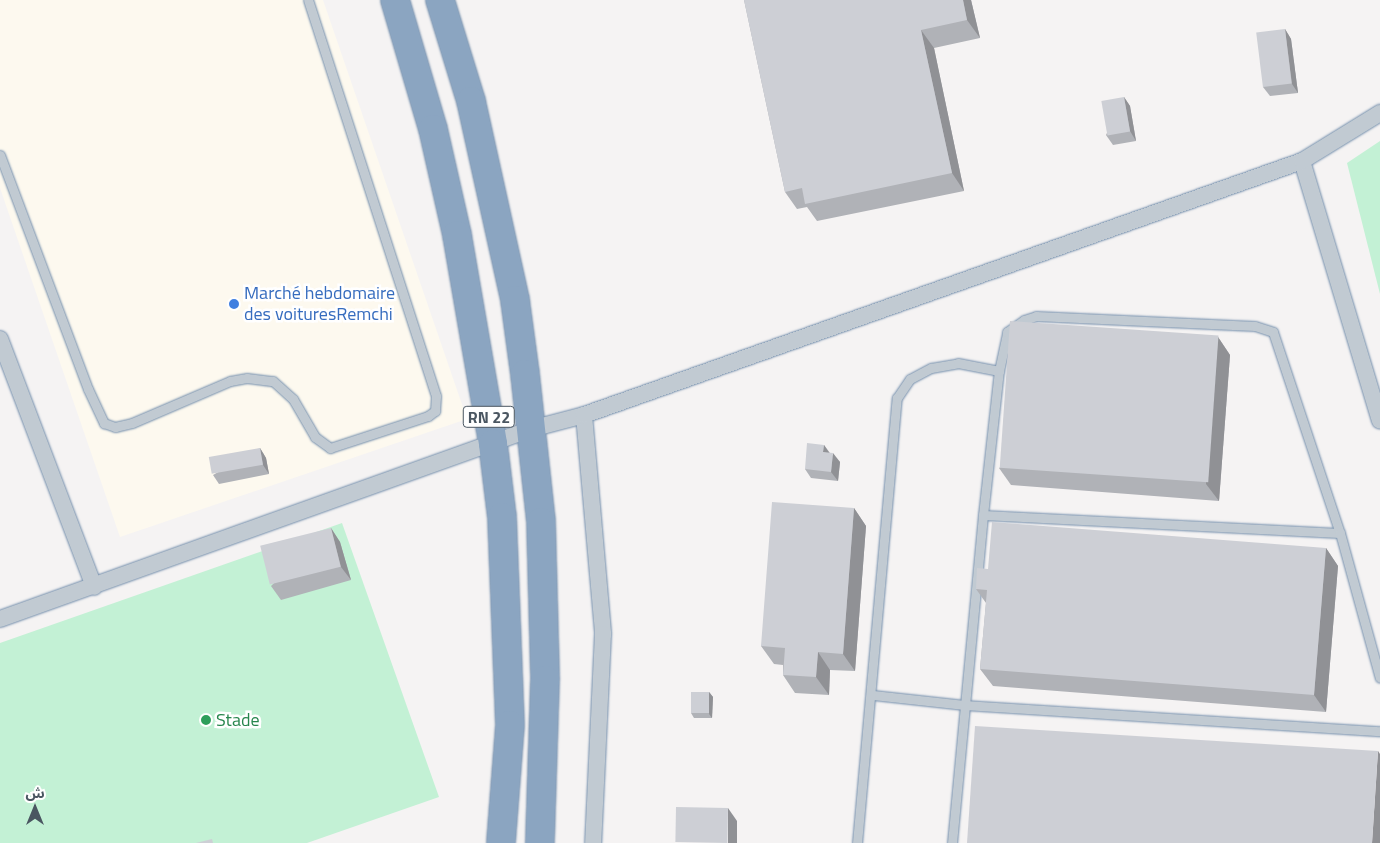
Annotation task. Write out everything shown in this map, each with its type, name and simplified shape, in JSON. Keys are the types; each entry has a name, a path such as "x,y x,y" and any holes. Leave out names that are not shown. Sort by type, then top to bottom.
{"highway":[{"name":"RN 22","path":"395,0 433,129 457,235 493,444 502,517 510,725 501,843"},
{"name":"RN 22","path":"440,0 471,101 515,300 531,429 541,522 545,680 540,843"}],"street":[{"path":"0,619 94,587 531,429 584,415 1302,161 1380,113"},
{"path":"1302,161 1380,421"},
{"path":"0,339 94,587"},
{"path":"584,415 603,634 593,843"}],"lane":[{"path":"0,155 88,389 104,423 115,427 132,423 230,381 247,378 273,381 293,399 316,437 330,448 428,416 435,411 436,396 308,0"},
{"path":"952,843 982,515 1000,371 1007,332 1024,320 1036,316 1266,327 1277,338 1340,533 1380,678"},
{"path":"857,843 873,695 898,398 910,379 931,368 958,363 1000,371"},
{"path":"982,515 1340,533"},
{"path":"873,695 964,705 1380,731"}],"shaded area":[{"name":"Marché hebdomaire des voituresRemchi","path":"0,0 323,0 467,419 120,537 0,188"}],"green space":[{"path":"1380,141 1380,294 1347,163"},
{"name":"Stade","path":"342,523 439,797 307,843 0,843 0,643"}],"building":[{"path":"744,0 963,0 967,20 921,30 952,173 805,204 802,188 785,192"},
{"path":"1285,29 1292,84 1263,87 1256,33"},
{"path":"1124,97 1130,131 1107,135 1101,101"},
{"path":"1010,321 1218,336 1208,482 1000,468"},
{"path":"807,443 824,445 823,452 833,453 831,472 805,469"},
{"path":"260,448 263,465 212,474 209,457"},
{"path":"772,502 854,508 843,654 818,652 816,677 783,675 785,648 761,646"},
{"path":"992,522 1326,548 1314,695 980,669 987,590 976,589 977,568 988,569"},
{"path":"331,528 341,567 270,584 260,546"},
{"path":"691,692 709,692 709,713 691,713"},
{"path":"975,726 1378,751 1372,843 967,843"},
{"path":"676,807 728,808 727,843 675,842"},
{"path":"212,839 213,843 196,843"}],"place":[{"name":"Marché hebdomaire des voituresRemchi","path":"234,304"},
{"name":"Stade","path":"206,720"}]}
